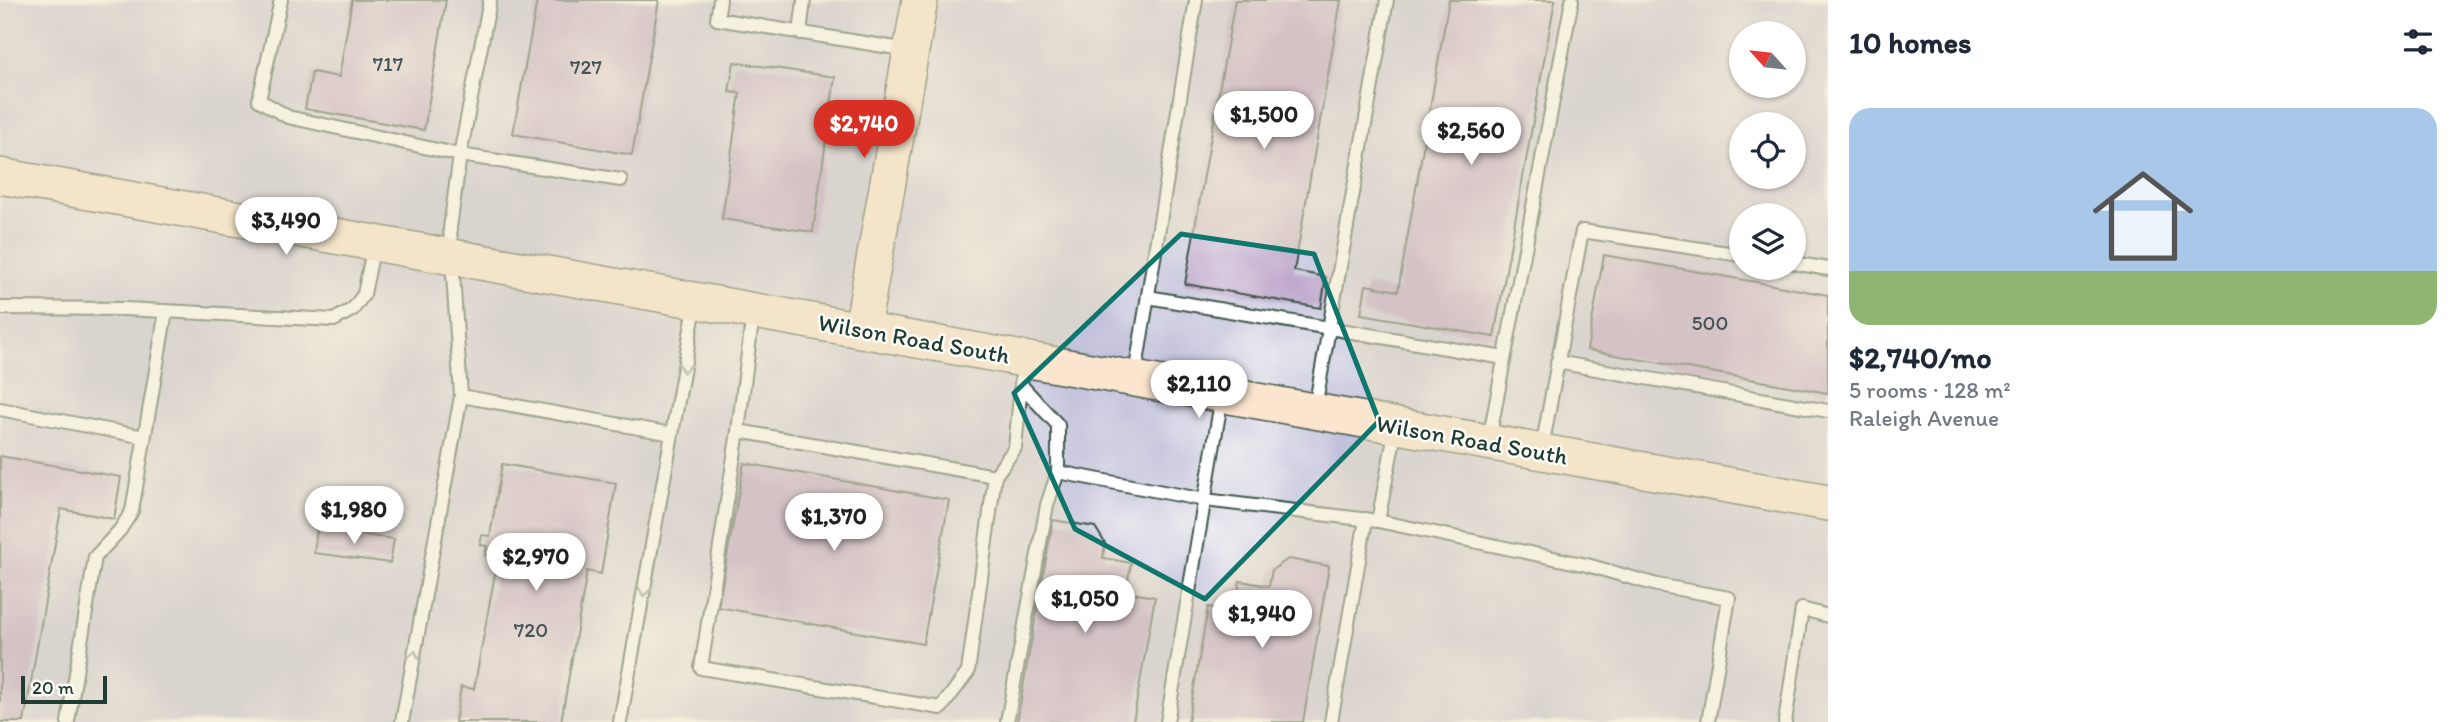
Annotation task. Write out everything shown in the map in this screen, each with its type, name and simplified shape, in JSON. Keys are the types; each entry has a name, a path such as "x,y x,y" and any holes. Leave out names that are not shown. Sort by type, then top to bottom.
{"street":[{"path":"862,329 920,0"},
{"name":"Wilson Road South","path":"0,176 452,259 862,329 1022,372 1135,379 1828,503"}],"lane":[{"path":"281,0 259,100 288,117 460,155 621,180"},
{"path":"402,722 461,396 450,228 460,155 490,0"},
{"path":"720,0 717,19 911,51"},
{"path":"800,33 804,0"},
{"path":"1135,379 1196,0"},
{"path":"1314,412 1387,0"},
{"path":"1489,441 1572,0"},
{"path":"1542,452 1583,231 1729,254"},
{"path":"0,308 166,311 334,320 353,309 364,294 374,244"},
{"path":"1806,265 1828,269"},
{"path":"1148,297 1504,358"},
{"path":"620,722 696,301"},
{"path":"754,310 701,668 941,708 968,673 995,476 1015,448 1022,372"},
{"path":"68,722 95,557 120,530 132,511 166,311"},
{"path":"1557,362 1828,411"},
{"path":"1007,722 1047,505 1058,472 1058,425 1022,372"},
{"path":"461,396 672,434"},
{"path":"1167,722 1223,396"},
{"path":"0,409 144,437"},
{"path":"1331,722 1372,520 1397,426"},
{"path":"738,430 995,476"},
{"path":"1058,472 1205,500 1372,520 1587,565 1657,585 1729,598 1708,722"},
{"path":"1785,722 1802,609 1828,616"}],"highlighted area":[{"path":"1181,234 1314,254 1379,421 1205,599 1075,529 1014,393"}],"shaded area":[{"path":"0,0 1828,0 1828,722 0,722"}],"building":[{"path":"352,0 446,0 424,130 305,109 312,72 339,77"},
{"path":"537,0 659,0 632,155 513,134"},
{"path":"1235,0 1341,0 1294,271 1326,277 1321,308 1185,284"},
{"path":"1449,0 1555,0 1494,337 1361,314 1366,285 1398,291"},
{"path":"734,62 835,77 813,232 722,219 740,93 729,92"},
{"path":"1604,255 1729,277 1729,280 1744,280 1828,295 1828,393 1587,350"},
{"path":"0,456 121,477 114,519 61,509 24,722 0,722"},
{"path":"744,463 949,500 923,644 718,607"},
{"path":"502,464 616,483 601,574 587,571 561,722 455,722 461,687 474,689 498,557 485,555 487,546 480,545 482,535 490,536"},
{"path":"1053,520 1095,527 1105,543 1103,558 1131,563 1126,592 1155,597 1133,722 1017,722"},
{"path":"317,529 394,539 390,563 314,553"},
{"path":"1288,559 1329,566 1303,722 1188,722 1208,607 1235,611 1240,581 1269,586 1272,570"}]}
